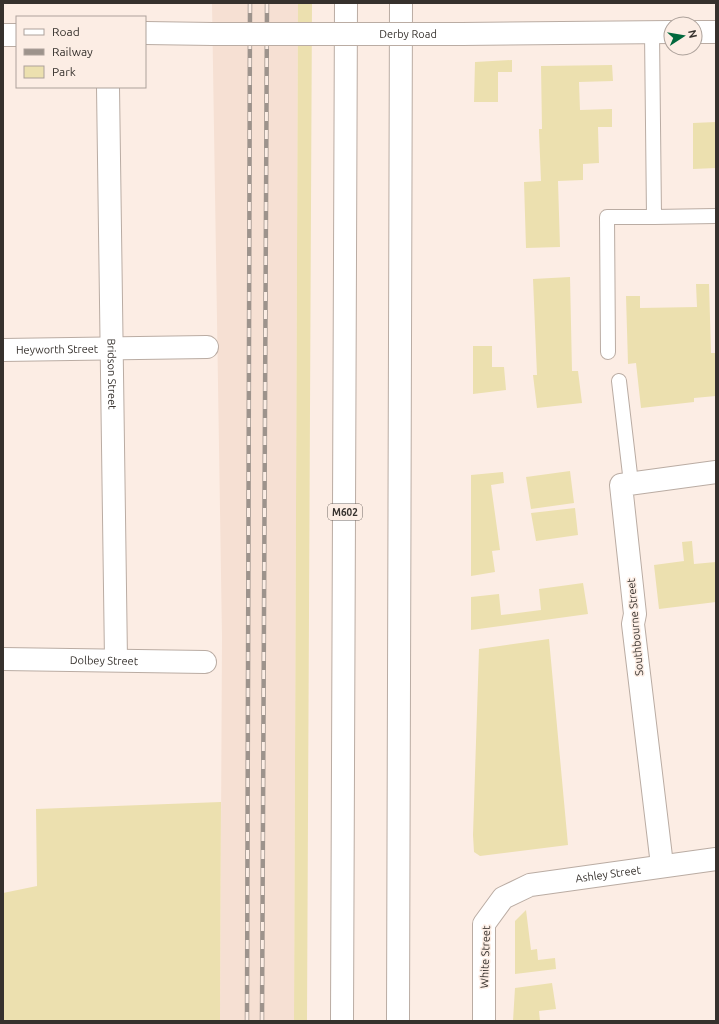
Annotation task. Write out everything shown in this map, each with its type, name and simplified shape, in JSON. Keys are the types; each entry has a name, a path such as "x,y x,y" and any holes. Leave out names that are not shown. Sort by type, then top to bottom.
{"main road":[{"name":"M602","path":"342,1021 346,3"},
{"path":"398,1021 401,3"},
{"name":"Derby Road","path":"146,32 213,34 462,34 662,32"},
{"path":"703,32 716,32"},
{"path":"3,35 16,35"},
{"name":"Bridson Street","path":"108,88 116,660"},
{"name":"Heyworth Street","path":"3,350 207,347"},
{"path":"631,483 716,472"},
{"name":"Southbourne Street","path":"631,483 621,485 635,614 633,624 662,865"},
{"name":"Dolbey Street","path":"3,659 205,662"},
{"name":"Ashley Street","path":"503,898 530,885 662,865 716,859"},
{"name":"White Street","path":"484,1021 484,924 503,898"}],"lane":[{"path":"654,217 662,32"},
{"path":"608,352 607,217 716,216"},
{"path":"619,381 631,483"}],"shaded area":[{"path":"212,3 298,3 294,1021 220,1021 222,637"}],"green space":[{"path":"298,3 312,3 307,1021 294,1021"},
{"path":"512,60 512,72 498,72 498,102 474,102 475,62"},
{"path":"612,65 613,81 579,82 580,110 612,109 612,127 598,127 599,163 583,164 583,180 558,181 560,247 526,248 524,182 541,181 539,129 542,129 541,66"},
{"path":"716,122 716,168 693,169 693,123"},
{"path":"570,277 572,371 578,371 582,403 537,408 533,375 537,375 533,279"},
{"path":"696,284 709,284 711,353 716,353 716,396 694,398 694,402 641,408 636,363 628,364 626,296 640,296 640,308 697,307"},
{"path":"473,346 492,346 492,367 504,367 506,390 473,394"},
{"path":"570,471 574,503 531,509 526,477"},
{"path":"503,472 504,483 491,485 500,550 492,551 495,572 471,576 471,475"},
{"path":"575,508 578,535 536,541 531,513"},
{"path":"692,541 694,564 716,562 716,602 659,609 654,565 684,561 682,542"},
{"path":"583,583 588,614 471,630 471,597 499,594 501,615 541,610 539,589"},
{"path":"549,639 568,845 480,856 474,852 473,835 479,649"},
{"path":"221,802 220,1021 3,1021 3,893 37,886 36,809"},
{"path":"526,910 531,950 537,949 538,960 555,958 556,969 515,974 515,921"},
{"path":"552,983 556,1009 539,1011 540,1021 513,1021 515,988"}],"railway":[{"path":"247,1021 250,3"},
{"path":"262,1021 267,3"}]}
